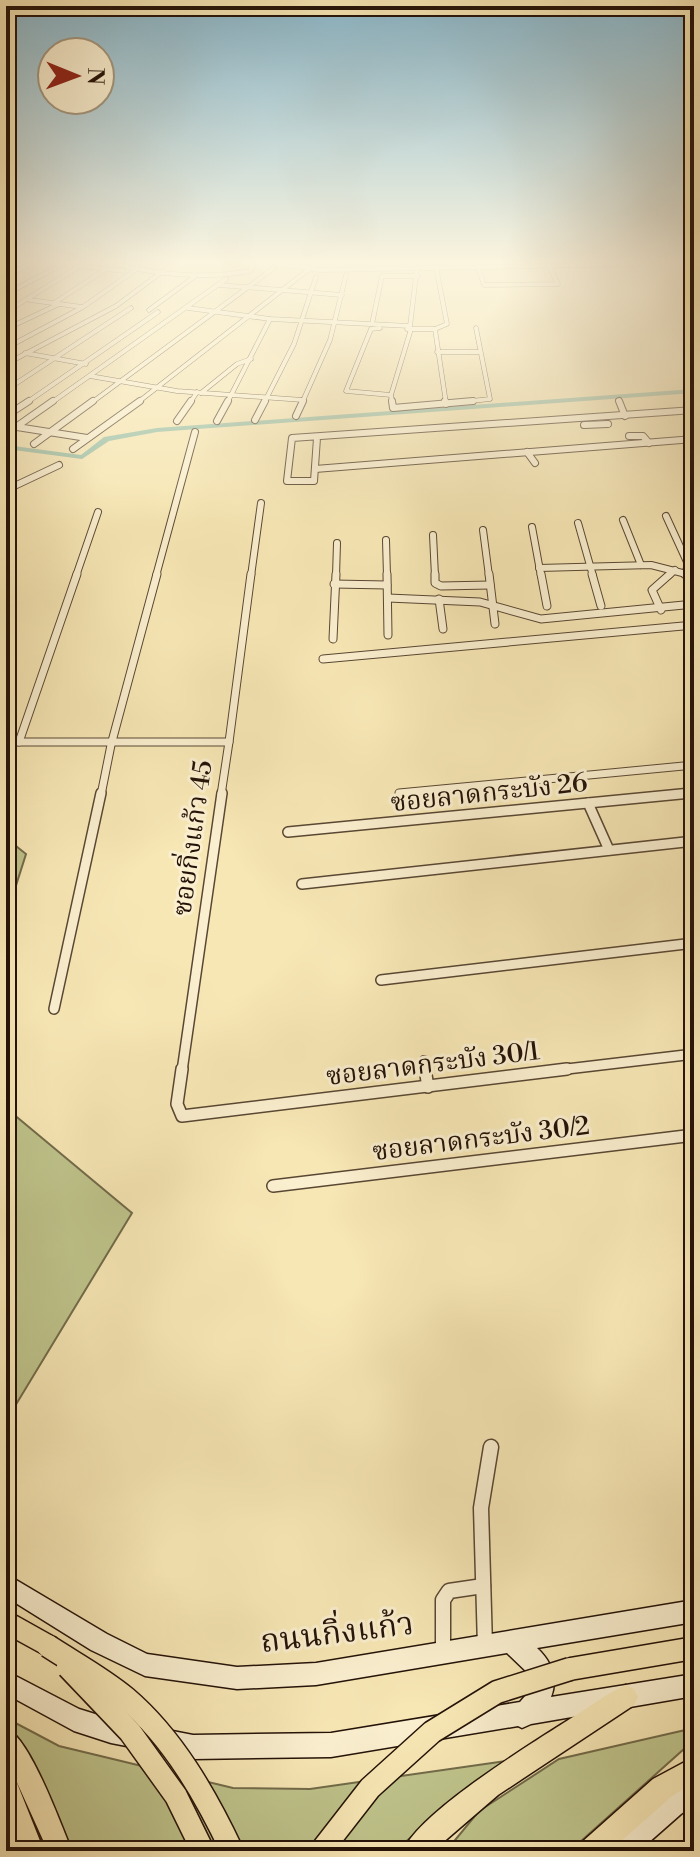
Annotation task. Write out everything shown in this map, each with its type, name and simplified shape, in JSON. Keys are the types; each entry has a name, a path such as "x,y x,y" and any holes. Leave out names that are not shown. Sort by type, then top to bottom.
{"main road":[{"name":"ถนนกิ่งแก้ว","path":"6,1585 99,1642 145,1665 237,1678 316,1674 694,1611"},
{"path":"6,1621 134,1705 177,1758 215,1813 232,1851"},
{"path":"512,1643 534,1658 544,1686 542,1699 522,1716"},
{"path":"48,1646 130,1732 176,1796 203,1851"},
{"path":"321,1851 370,1788 432,1732 497,1692 570,1669 694,1648"},
{"path":"6,1682 74,1719 111,1731 193,1747 331,1745 522,1716 694,1685"},
{"path":"415,1851 447,1818 489,1784 626,1697"},
{"path":"6,1740 31,1782 56,1841"},
{"path":"591,1851 662,1788 694,1769"},
{"path":"6,1785 32,1851"},
{"path":"621,1851 672,1805 694,1791"}],"street":[{"path":"6,364 30,351"},
{"path":"6,390 67,351"},
{"path":"6,416 105,351"},
{"path":"6,434 127,351"},
{"path":"34,444 164,351"},
{"path":"73,449 206,351"},
{"path":"217,421 255,351"},
{"path":"255,420 291,351"},
{"path":"296,416 323,351"},
{"path":"363,351 346,391 391,395"},
{"path":"404,351 391,395 393,408 446,404 490,399 480,352 437,352 446,404"},
{"path":"25,353 86,364"},
{"path":"177,421 199,392 237,364 251,359"},
{"path":"90,376 157,388 303,400"},
{"path":"619,400 625,416"},
{"path":"317,438 314,481 287,481 292,438 694,410"},
{"path":"484,414 491,426"},
{"path":"467,415 474,427"},
{"path":"454,417 458,428"},
{"path":"603,417 613,432"},
{"path":"504,418 516,424"},
{"path":"584,425 608,424"},
{"path":"17,427 87,438"},
{"path":"54,1009 85,878 111,745 195,432"},
{"path":"629,436 643,436 649,443"},
{"path":"584,437 591,447"},
{"path":"315,469 694,439"},
{"path":"527,452 535,463"},
{"path":"6,490 59,465"},
{"path":"229,742 261,503"},
{"path":"19,742 98,512"},
{"path":"661,610 652,590 685,574 688,564 666,516"},
{"path":"623,520 641,565"},
{"path":"578,523 601,606"},
{"path":"532,527 547,606"},
{"path":"483,530 495,624"},
{"path":"433,535 435,583 441,586 490,585"},
{"path":"386,540 388,635"},
{"path":"333,639 337,543"},
{"path":"539,568 590,569 641,565 685,574"},
{"path":"334,584 387,585"},
{"path":"388,598 439,599 492,605 541,619 661,610 694,604"},
{"path":"439,599 443,629"},
{"path":"323,659 694,625"},
{"name":"ซอยกิ่งแก้ว 45","path":"6,742 111,745 229,742 178,1114"},
{"path":"399,793 694,765"},
{"name":"ซอยลาดกระบัง 26","path":"288,832 694,793"},
{"path":"588,803 609,850"},
{"path":"302,884 694,841"},
{"path":"381,980 694,943"},
{"name":"ซอยลาดกระบัง 30/1","path":"178,1114 186,1117 694,1054"},
{"path":"424,1061 428,1087"},
{"name":"ซอยลาดกระบัง 30/2","path":"273,1186 694,1135"},
{"path":"485,1647 481,1508 491,1447"},
{"path":"443,1654 443,1600 449,1591 483,1586"}],"green space":[{"path":"6,838 26,854 6,917"},
{"path":"6,1108 132,1213 6,1421 6,1156 13,1146 6,1140"},
{"path":"6,1718 59,1746 233,1788 310,1789 506,1761 394,1851 44,1851 31,1811 6,1755"},
{"path":"694,1728 694,1740 570,1851 446,1851 479,1811 559,1759"}],"waterway":[{"path":"6,447 82,457 107,439 157,430 694,391"}]}
